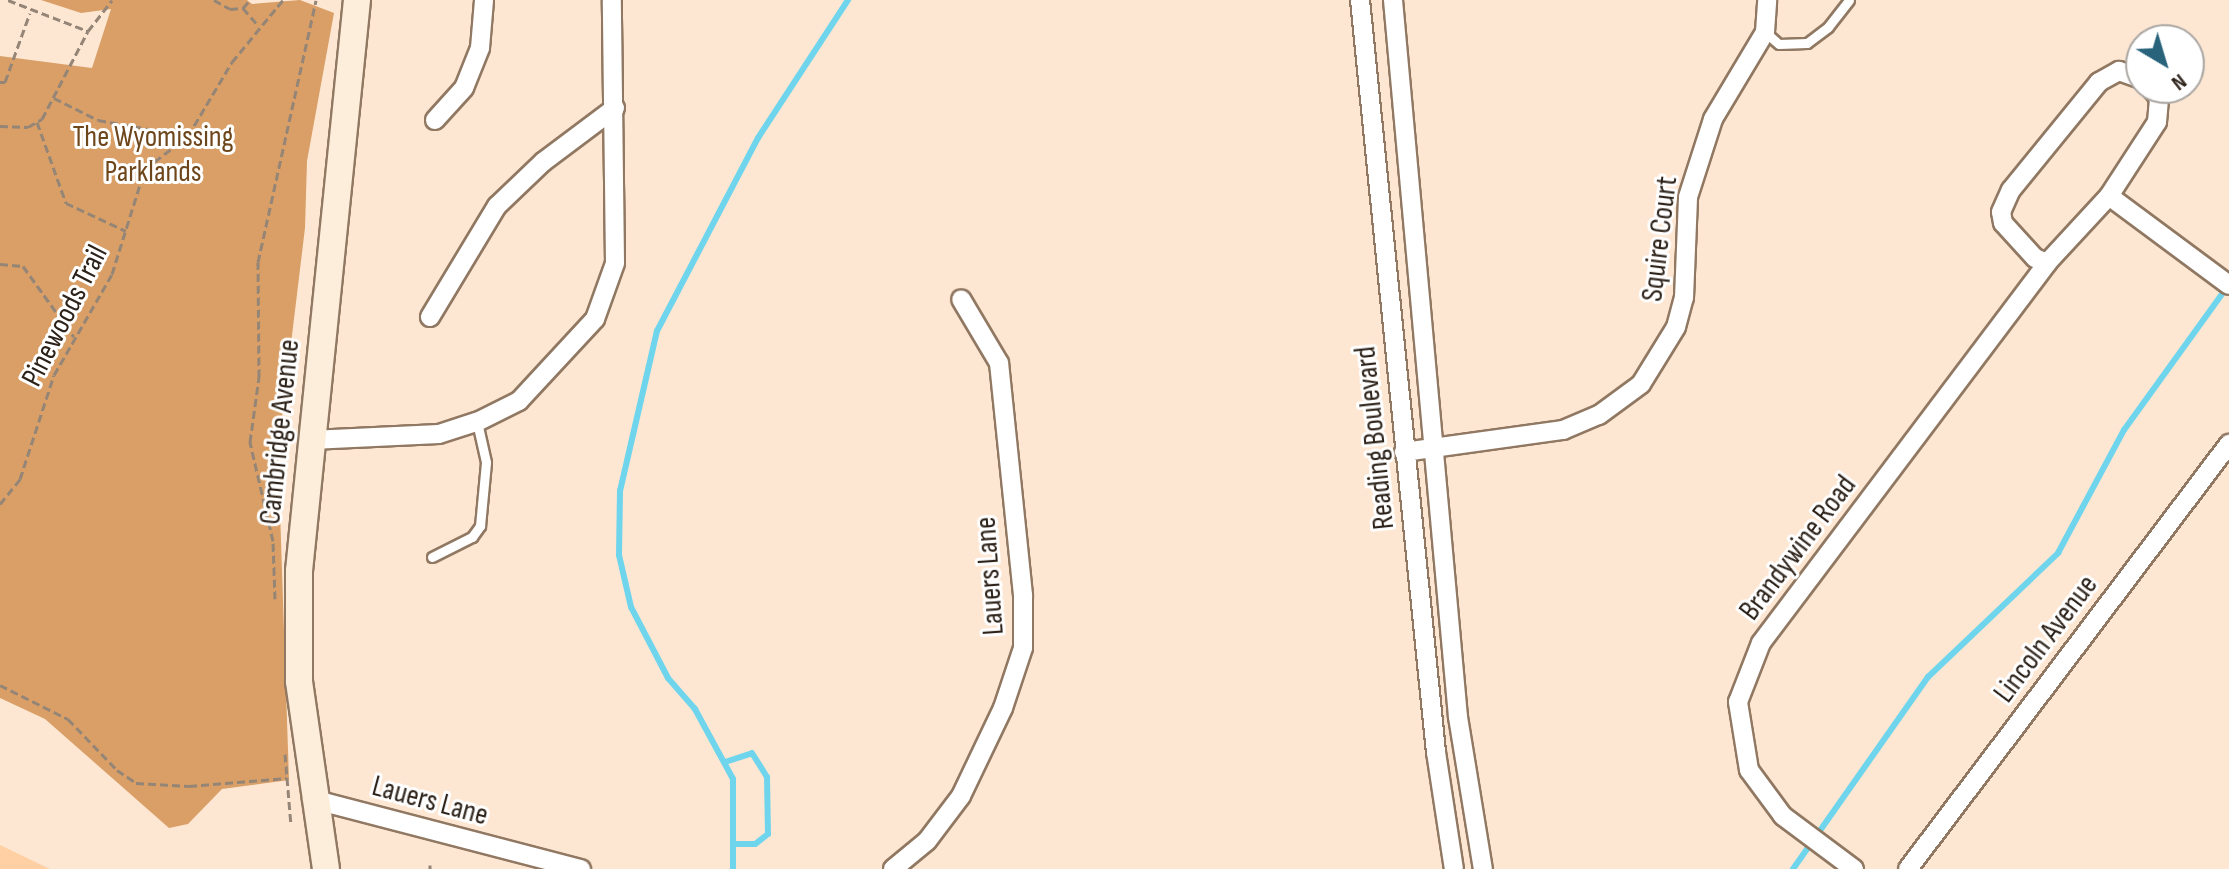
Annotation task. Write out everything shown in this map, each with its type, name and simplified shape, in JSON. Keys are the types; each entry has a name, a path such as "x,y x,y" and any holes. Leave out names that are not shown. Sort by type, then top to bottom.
{"street":[{"name":"Cambridge Avenue","path":"326,869 312,799 298,640 311,440 357,0"},
{"path":"435,120 464,88 480,48 484,0"},
{"path":"311,440 439,434 477,422 519,401 595,319 615,263 612,0"},
{"name":"Reading Boulevard","path":"1360,0 1443,818 1454,869"},
{"name":"Reading Boulevard","path":"1393,0 1458,717 1483,869"},
{"name":"Squire Court","path":"1404,452 1563,430 1599,415 1641,384 1670,339 1684,298 1688,197 1702,148 1724,97 1765,32 1767,0"},
{"path":"2047,263 2035,258 2003,223 2001,212 2011,190 2099,82 2119,71 2125,73"},
{"name":"Brandywine Road","path":"1854,869 1764,796 1745,760 1738,702 1761,643 2047,263 2109,196 2157,122 2158,104"},
{"path":"430,317 497,206 543,162 615,108"},
{"path":"2109,196 2229,285"},
{"name":"Lauers Lane","path":"893,869 927,841 961,796 1003,708 1023,648 1023,595 999,363 961,299"},
{"name":"Lincoln Avenue","path":"1908,869 2229,444"},
{"name":"Lauers Lane","path":"312,799 581,869"}],"lane":[{"path":"1765,32 1779,44 1807,43 1828,27 1849,0"},
{"path":"432,557 472,537 480,526 486,462 477,422"}],"path":[{"path":"8,0 30,13 88,31"},
{"path":"0,126 28,127 37,122 88,31 112,0"},
{"path":"214,0 230,9 243,8 250,0"},
{"name":"Pinewoods Trail","path":"0,504 20,479 45,398 74,337 112,274 149,163 188,136 258,25 283,0"},
{"path":"275,603 273,541 250,442 259,377 258,262 316,0"},
{"path":"243,8 258,25"},
{"path":"0,82 5,82 30,13"},
{"path":"53,97 98,120 188,136"},
{"path":"37,122 66,203 126,231"},
{"path":"0,264 23,266 74,337"},
{"path":"0,685 68,719 136,783 203,786 287,778"},
{"path":"284,749 291,825"}],"shaded area":[{"path":"0,845 50,869 0,869"}],"green space":[{"name":"The Wyomissing Parklands","path":"41,0 247,0 252,4 300,0 334,13 307,161 305,228 278,451 289,780 222,789 188,824 169,828 45,719 0,698 0,56 92,68 111,9 81,13"}],"waterway":[{"path":"733,869 733,779 695,709 668,678 631,607 619,555 620,491 657,331 758,138 848,0"},
{"path":"1793,869 1928,677 2058,553 2124,430 2227,287"},
{"path":"725,762 752,753 767,777 768,834 755,844 736,844"}]}
